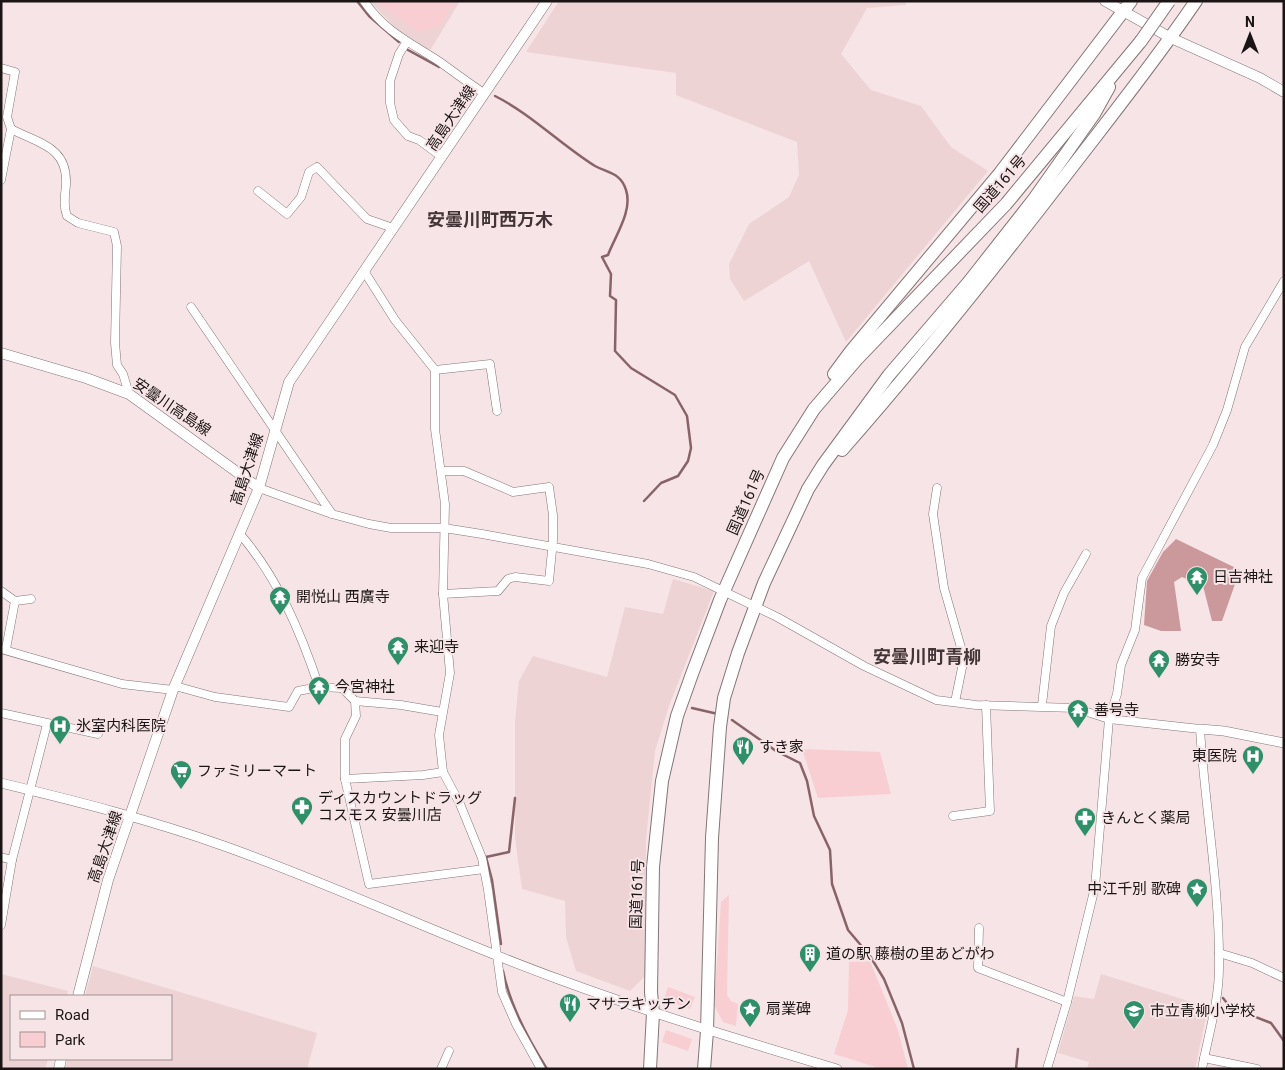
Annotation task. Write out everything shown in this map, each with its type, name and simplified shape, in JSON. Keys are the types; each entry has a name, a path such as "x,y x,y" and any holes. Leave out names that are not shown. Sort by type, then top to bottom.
{"highway":[{"name":"国道161号","path":"650,1069 653,1013 651,992 653,867 662,781 677,716 724,592 783,458 814,409 857,359 1006,204 1141,41 1169,1"},
{"path":"823,465 832,460 900,384 1016,240 1171,38 1196,1"},
{"path":"814,409 850,351 1000,173 1057,95 1127,6"},
{"name":"国道161号","path":"704,1069 707,1031 710,885 716,761 724,698 754,608 789,527 823,465 888,375 968,283 1034,199 1094,114 1124,61"}],"main road":[{"name":"高島大津線","path":"78,995 108,880 174,688 196,632 259,488 289,382 547,1"},
{"path":"1105,1 1127,6 1171,38 1260,78 1284,92"},
{"name":"安曇川高島線","path":"1,353 86,378 129,394 259,488"}],"street":[{"path":"364,1 379,20 406,43 438,61 485,94"},
{"path":"406,43 398,54 390,81 390,103 394,120 408,136 419,140 442,157"},
{"path":"1,68 15,72 7,117 11,129 1,180"},
{"path":"11,129 55,152 63,160 66,172 65,204 67,216 78,223 114,232 117,246 115,343 117,365 123,374 129,394"},
{"path":"258,191 287,214 301,197 309,172 317,167 367,219 393,228"},
{"path":"364,271 395,320 435,370 435,429 445,504 443,594 450,673 446,702 442,712 440,735 443,772 460,804 482,858 502,992 516,1024 541,1069"},
{"path":"1047,1069 1067,1002 1095,887 1109,719 1117,694 1121,665 1136,630 1142,578 1213,445 1227,410 1245,347 1284,281"},
{"path":"191,307 332,514"},
{"path":"435,370 490,364 497,411"},
{"path":"441,471 464,471 513,492 549,487 553,516 549,581 515,577 508,579 498,591 443,594"},
{"path":"259,488 332,514 391,528 444,528 648,564 694,578 754,608 777,617 901,685 936,700 986,705 1075,708 1109,719 1224,731 1284,743"},
{"path":"937,488 932,514 944,588 964,658 955,702"},
{"path":"240,534 274,583 300,633 319,687"},
{"path":"1042,706 1051,626 1064,593 1086,554"},
{"path":"1,591 15,601 31,599"},
{"path":"15,601 3,649 122,684 174,688 215,697 289,707 298,691 319,687 342,688 355,701 401,705 442,712"},
{"path":"355,701 356,716 345,740 345,779 369,884 484,869"},
{"path":"952,816 990,812 986,705"},
{"path":"1,712 47,724 98,734"},
{"path":"1,925 12,860 47,724"},
{"path":"1200,729 1219,953 1217,987 1202,1069"},
{"path":"345,779 423,775 443,772"},
{"path":"1,783 131,816 223,846 309,878 497,955 653,1013 837,1069"},
{"path":"1,857 12,860"},
{"path":"979,928 978,968 1067,1002"},
{"path":"1219,953 1252,963 1284,978"},
{"path":"441,1069 450,1051"},
{"path":"1204,1058 1257,1069"}],"shaded area":[{"path":"369,1 460,1 431,49 427,49 397,29"},
{"path":"559,1 906,1 906,5 867,8 841,54 871,90 921,106 951,147 988,171 846,342 809,261 744,301 730,279 729,264 749,224 789,197 799,175 797,142 676,95 676,73 526,52"},
{"path":"1176,539 1240,570 1222,621 1212,621 1203,586 1182,577 1174,582 1181,631 1161,631 1144,625 1147,581 1163,552"},
{"path":"673,579 714,591 669,706 655,751 646,840 645,976 630,991 576,971 566,937 565,901 522,889 515,838 515,722 519,681 533,656 607,677 625,607 663,614"},
{"path":"93,966 317,1033 307,1069 65,1069 68,1060 172,1060 172,995 85,995"},
{"path":"1,974 68,991 67,995 10,995 10,1060 48,1060 45,1069 1,1069"},
{"name":"市立青柳小学校","path":"1101,974 1208,1007 1195,1069 1087,1069 1089,1062 1058,1053 1074,996 1094,999"}],"green space":[{"path":"375,1 455,1 440,26 418,32"},
{"path":"802,749 880,752 891,794 818,798"},
{"path":"729,895 727,995 731,1001 738,1004 736,1026 723,1022 714,1005 721,902"},
{"path":"870,961 898,1030 908,1069 882,1069 834,1054 848,1010 849,962"},
{"path":"668,987 695,997 690,1009 664,999"},
{"path":"666,1030 692,1039 688,1051 662,1042"}],"waterway":[{"path":"357,1 369,16 399,42"},
{"path":"408,50 439,67"},
{"path":"495,96 521,111 595,166 614,174 624,184 628,198 625,215 608,255 602,257 611,274 610,296 616,300 615,351 631,368 675,395 687,416 691,448 688,461 678,476 661,483 644,501"},
{"path":"692,708 718,714"},
{"path":"732,720 776,751 800,763 807,781 814,816 830,850 832,884 848,930 870,956 884,979 902,1023 914,1069"},
{"path":"501,944 492,880 486,857 509,852 515,798"},
{"path":"503,971 510,997 520,1022 547,1069"},
{"path":"1223,998 1230,1007 1271,1023 1284,1041"},
{"path":"1016,1069 1018,1049"}],"place":[{"name":"日吉神社","path":"1197,596"},
{"name":"開悦山 西廣寺","path":"280,616"},
{"name":"来迎寺","path":"398,666"},
{"name":"勝安寺","path":"1159,679"},
{"name":"今宮神社","path":"319,706"},
{"name":"善号寺","path":"1078,729"},
{"name":"氷室内科医院","path":"60,745"},
{"name":"すき家","path":"743,766"},
{"name":"東医院","path":"1253,775"},
{"name":"ファミリーマート","path":"181,790"},
{"name":"ディスカウントドラッグ コスモス 安曇川店","path":"302,826"},
{"name":"きんとく薬局","path":"1085,837"},
{"name":"中江千別 歌碑","path":"1197,908"},
{"name":"道の駅 藤樹の里あどがわ","path":"810,973"},
{"name":"マサラキッチン","path":"570,1023"},
{"name":"扇業碑","path":"750,1028"},
{"name":"市立青柳小学校","path":"1134,1030"}],"district":[{"name":"安曇川町西万木","path":"490,220"},
{"name":"安曇川町青柳","path":"927,657"}]}
